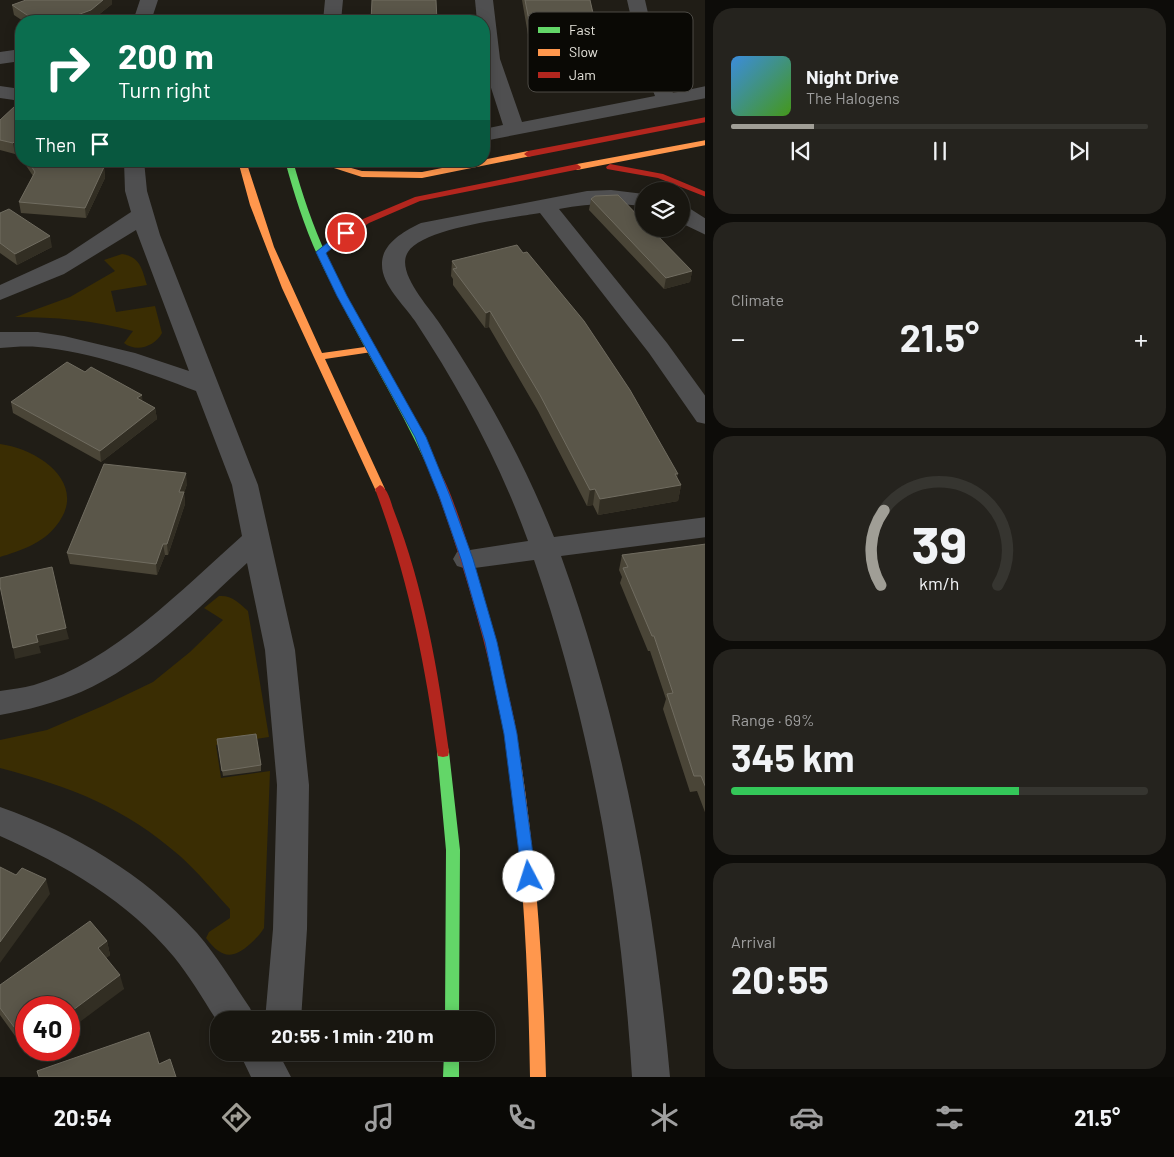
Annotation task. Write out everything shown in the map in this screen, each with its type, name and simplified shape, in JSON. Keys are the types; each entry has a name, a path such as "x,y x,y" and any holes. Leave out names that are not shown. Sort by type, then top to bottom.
{"street":[{"path":"333,15 334,0"},
{"path":"484,0 486,15"},
{"path":"490,51 491,59 514,129"},
{"path":"0,58 15,55"},
{"path":"0,92 15,94"},
{"path":"663,92 666,100"},
{"path":"490,134 705,92"},
{"path":"490,162 705,119"},
{"path":"321,252 361,222 398,206 418,200 705,142"},
{"path":"592,165 625,168 657,175 687,185 705,195"},
{"path":"134,167 136,191 142,215 246,485 280,650 293,785 290,929 284,1011"},
{"path":"243,167 265,242 289,298 368,459 396,534 420,620 439,715 452,824 454,948 452,1011"},
{"path":"291,167 306,216 321,252 342,296 420,437 445,496 467,559 493,651 510,734 526,838 536,955 538,1077"},
{"path":"337,167 362,174 422,175 462,167"},
{"path":"635,199 612,196 587,197 429,228 414,235 402,244 395,255 393,266 397,278 437,335 476,399 512,470 546,550 586,672 620,817 646,990 651,1077"},
{"path":"545,205 658,348 705,416"},
{"path":"0,293 33,281 79,257 120,232 142,215"},
{"path":"690,219 705,229"},
{"path":"0,340 41,340 94,349 140,362 207,386"},
{"path":"318,357 372,349"},
{"path":"467,559 705,528"},
{"path":"0,703 23,701 86,676 124,653 257,538"},
{"path":"0,821 58,846 101,870 136,896 185,946 231,1011"},
{"path":"263,1061 272,1077"},
{"path":"278,1077 279,1061"},
{"path":"451,1077 452,1061"}],"shaded area":[{"path":"122,254 137,261 142,269 147,285 111,291 116,312 155,306 162,333 150,345 140,348 129,346 124,343 133,331 103,324 15,317 70,297 115,271 104,260"},
{"path":"0,444 15,447 44,461 64,483 67,496 65,511 51,532 31,546 0,557"},
{"path":"219,596 232,598 248,611 269,737 216,745 221,778 270,771 264,928 244,949 232,954 222,953 217,950 206,938 209,932 230,918 230,909 187,862 159,839 138,824 96,801 50,783 0,768 0,740 47,730 153,682 190,652 223,620 204,608"}],"building":[{"path":"26,0 103,0 91,10 77,15 27,15 12,5"},
{"path":"372,0 436,0 437,15 371,15"},
{"path":"525,0 590,0 593,12 528,12 528,15"},
{"path":"15,106 15,141 13,143 0,140 0,120"},
{"path":"32,167 104,167 85,208 19,202 35,172"},
{"path":"618,195 635,213 635,237 659,237 692,271 666,278 591,199 595,196"},
{"path":"9,209 50,236 15,254 0,243 0,213"},
{"path":"517,245 523,253 527,252 584,321 630,390 678,474 675,474 681,485 600,499 595,489 590,490 540,395 490,311 486,313 453,269 457,268 452,261"},
{"path":"67,362 85,372 91,367 142,395 137,398 155,408 100,451 11,402"},
{"path":"104,464 186,473 179,492 184,492 167,544 163,544 156,564 67,553"},
{"path":"705,544 705,786 701,776 694,776 667,694 673,693 654,636 652,636 623,568 628,567 622,555"},
{"path":"52,567 66,628 36,635 38,642 13,648 0,578"},
{"path":"256,734 261,765 222,771 217,739"},
{"path":"0,867 16,875 22,868 46,879 0,942"},
{"path":"90,921 107,941 98,948 120,975 80,1005 80,996 15,996 15,1028 0,1008 0,985"},
{"path":"149,1032 159,1064 170,1059 176,1077 39,1077 37,1071 66,1061 80,1061 80,1056"}],"traffic: fast":[{"path":"291,167 308,221 326,264 411,421 434,470"},
{"path":"443,752 453,850 452,1011"},
{"path":"451,1077 452,1061"}],"traffic: slow":[{"path":"577,167 705,142"},
{"path":"490,162 528,154"},
{"path":"244,167 270,247 287,288 380,489"},
{"path":"337,167 362,174 422,175 462,167"},
{"path":"318,357 372,349"},
{"path":"508,719 522,809 531,897 536,986 538,1077"}],"traffic: jam":[{"path":"528,154 705,119"},
{"path":"321,252 366,221 418,199 577,167"},
{"path":"610,167 660,176 705,195"},
{"path":"434,470 457,531 477,593 494,655 508,719"},
{"path":"380,489 403,553 420,618 443,752"}],"route":[{"path":"346,233 321,252 342,296 420,437 445,496 467,559 491,642 510,734 526,838 529,877"}]}
